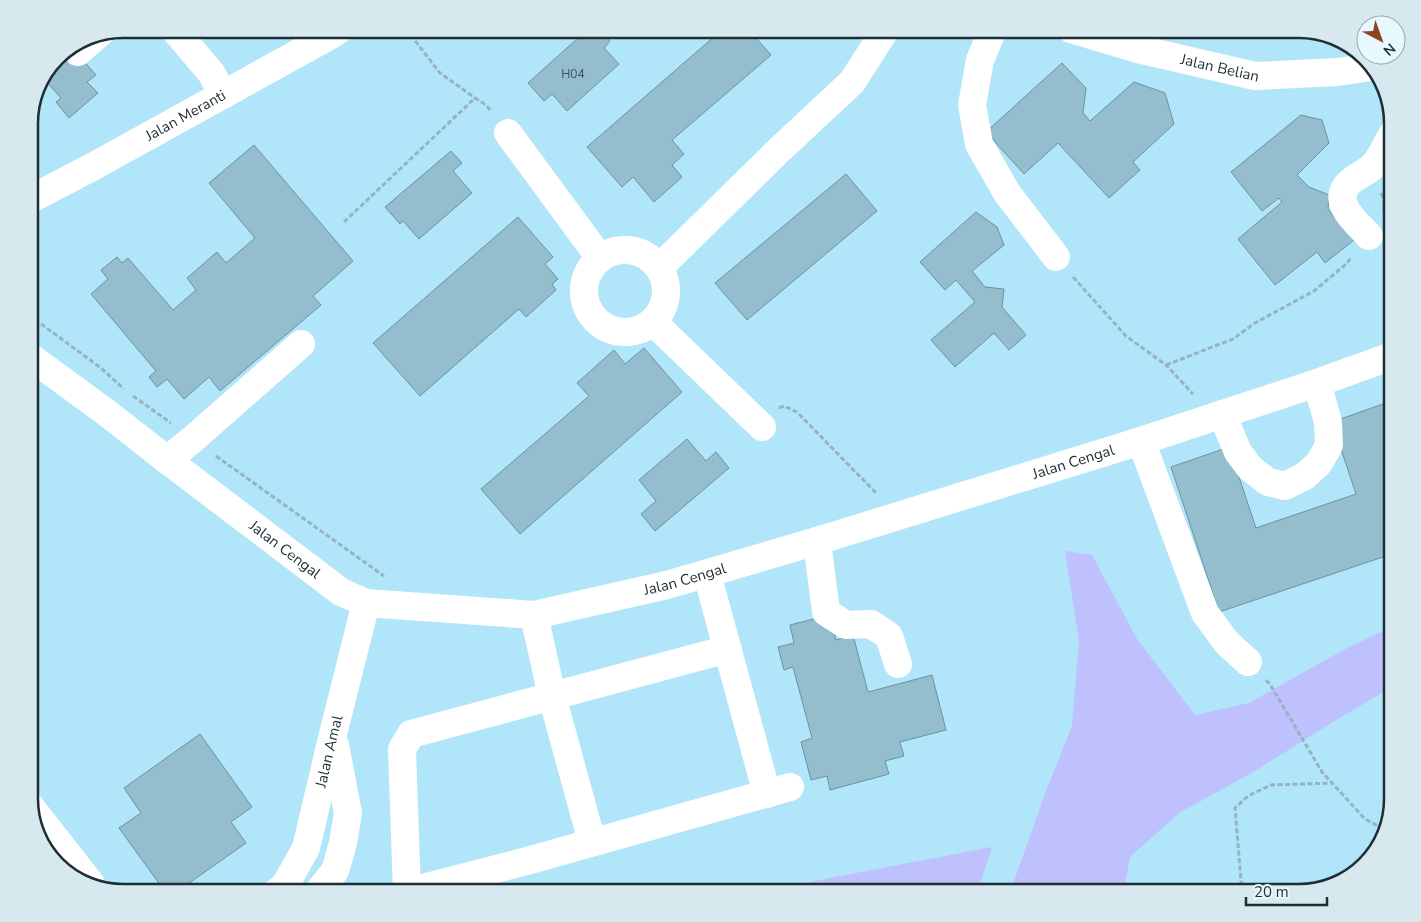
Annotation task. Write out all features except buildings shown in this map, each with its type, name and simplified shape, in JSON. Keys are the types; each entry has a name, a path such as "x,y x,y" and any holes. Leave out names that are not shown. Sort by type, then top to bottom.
{"street":[{"path":"182,38 212,74 223,95"},
{"name":"Jalan Meranti","path":"38,195 326,38"},
{"path":"659,268 777,152 852,82 880,38"},
{"path":"989,38 980,60 972,105 978,144 1007,193 1056,257"},
{"name":"Jalan Belian","path":"1142,39 1255,76 1338,72 1364,68"},
{"path":"78,52 83,48"},
{"path":"508,133 600,258"},
{"path":"1369,236 1345,210 1342,196 1348,184 1367,172 1374,165 1384,148"},
{"path":"625,250 638,252 650,258 659,268 664,278 665,301 653,322 642,329 629,333 615,332 603,327 592,318 586,306 583,293 585,280 591,268 600,258 612,252 625,250"},
{"path":"653,322 762,427"},
{"path":"167,460 301,344"},
{"name":"Jalan Cengal","path":"38,363 107,413 340,592 366,602 534,615 667,585 818,541 1141,441 1384,359"},
{"path":"1222,414 1238,452 1250,468 1268,482 1285,486 1305,476 1319,463 1329,445 1328,422 1317,383"},
{"path":"1141,441 1205,613 1227,643 1248,662"},
{"path":"818,541 826,612 846,625 871,624 889,636 898,664"},
{"path":"441,884 778,791 728,649 707,574"},
{"name":"Jalan Amal","path":"286,884 306,848 366,602"},
{"path":"534,615 552,696 592,842"},
{"path":"407,884 402,749 411,734 728,649"},
{"path":"324,884 335,871 343,843 348,813 333,734"},
{"path":"40,818 84,875"}],"path":[{"path":"413,38 440,73 486,105 508,133"},
{"path":"344,222 474,98"},
{"path":"1166,365 1233,339 1255,323 1314,291 1345,265 1369,236 1384,223 1384,199 1367,172"},
{"path":"1056,257 1126,336 1166,365 1195,396"},
{"path":"38,321 101,368 125,390"},
{"path":"133,395 386,577"},
{"path":"762,427 772,411 784,406 797,412 878,494"},
{"path":"1271,686 1322,772 1365,819 1379,826"},
{"path":"1241,884 1235,808 1248,796 1271,785 1332,783"}],"shaded area":[{"path":"122,38 1310,38 1321,40 1346,52 1356,60 1356,65 1362,66 1375,85 1382,106 1384,122 1384,800 1379,827 1369,847 1355,863 1341,873 1321,882 1310,884 111,884 100,882 75,870 59,856 49,842 40,822 38,805 38,117 44,90 52,75 62,62 90,44 106,39"}],"water":[{"path":"1065,551 1092,555 1137,639 1195,715 1249,703 1349,647 1384,631 1384,692 1255,771 1179,813 1130,857 1125,884 1011,884 1072,726 1079,641"},
{"path":"992,847 980,884 799,884"}]}
